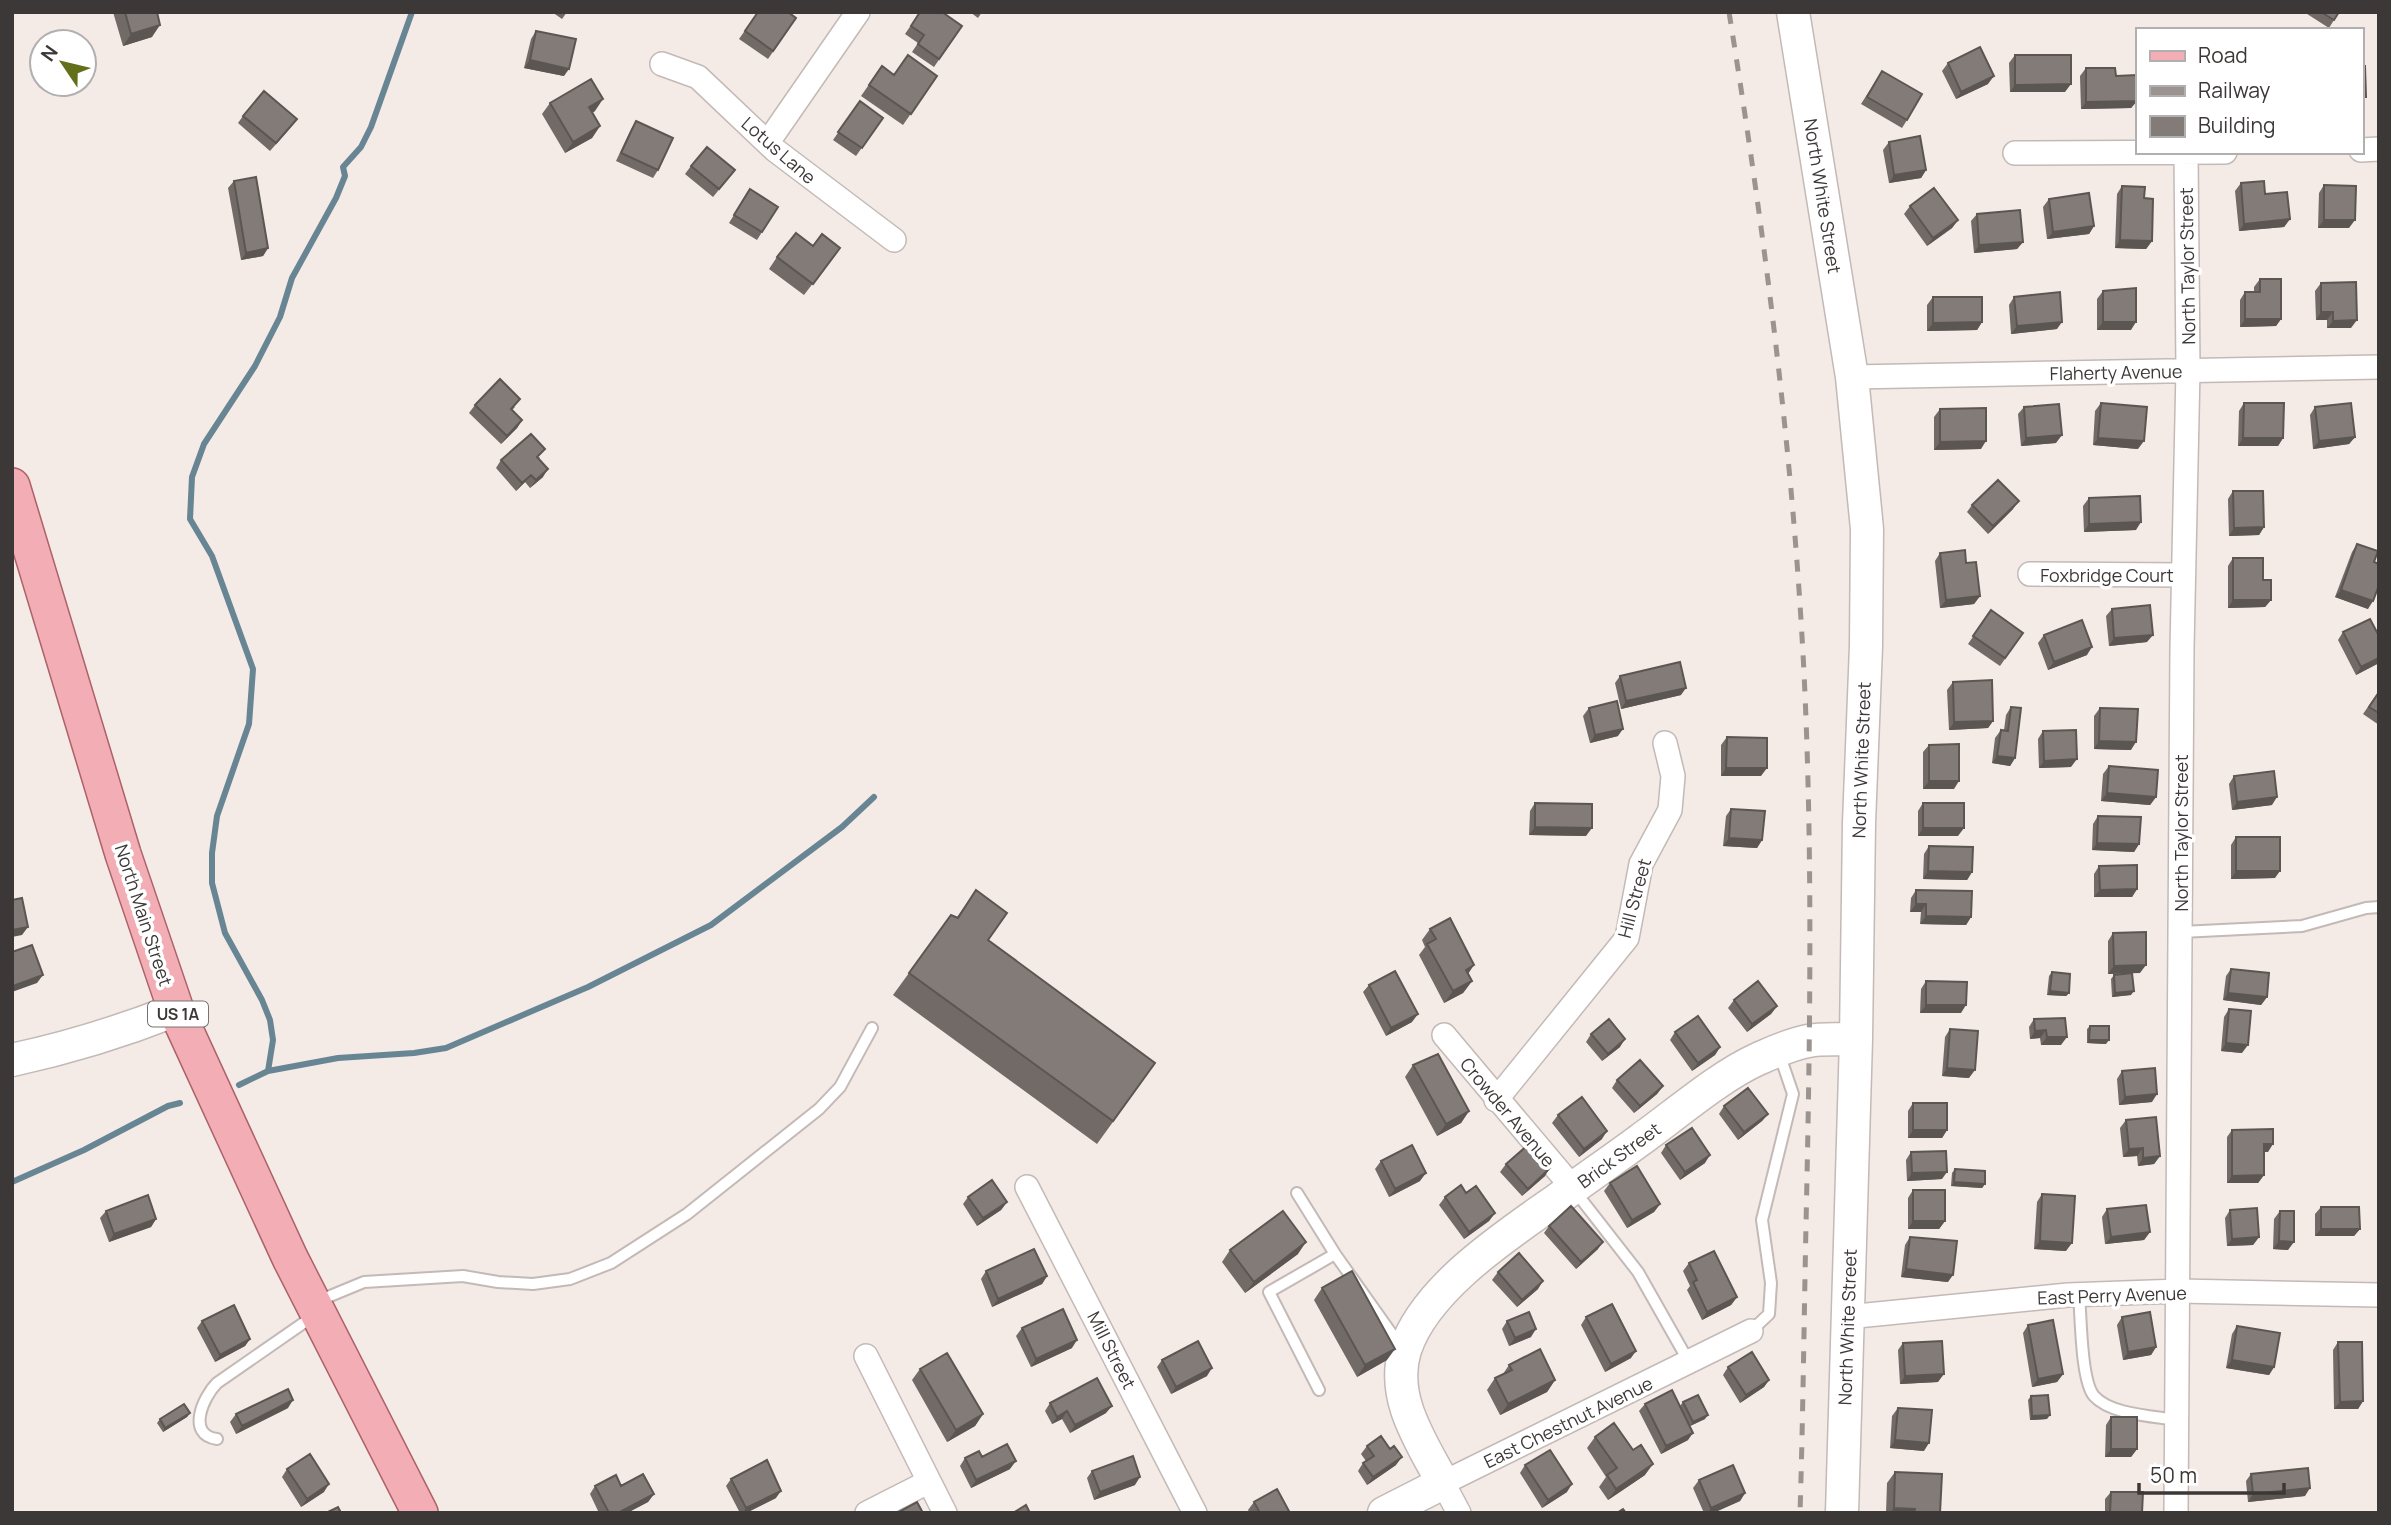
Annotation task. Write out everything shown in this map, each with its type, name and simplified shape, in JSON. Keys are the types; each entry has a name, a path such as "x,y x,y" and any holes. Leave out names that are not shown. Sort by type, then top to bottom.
{"main road":[{"name":"North White Street","path":"1793,12 1853,377 1867,529 1842,1513"},
{"name":"North Main Street","path":"12,486 123,853 176,1010 289,1258 420,1513"},
{"path":"12,1060 50,1052 176,1010"},
{"name":"Brick Street","path":"1409,1340 1431,1304 1506,1235 1716,1085 1754,1060 1778,1050 1809,1040 1856,1039"},
{"path":"1409,1340 1402,1387 1409,1417 1443,1483"},
{"name":"East Chestnut Avenue","path":"1384,1513 1443,1483"}],"street":[{"path":"768,142 858,12"},
{"name":"Lotus Lane","path":"662,64 698,77 807,177 894,240"},
{"path":"2015,153 2136,153"},
{"name":"North Taylor Street","path":"2176,1513 2183,575 2188,370 2186,154"},
{"name":"Flaherty Avenue","path":"1853,377 2379,367"},
{"name":"Foxbridge Court","path":"2030,574 2183,575"},
{"name":"Hill Street","path":"1496,1100 1627,938 1641,864 1670,810 1673,776 1665,743"},
{"name":"Crowder Avenue","path":"1444,1035 1496,1100 1573,1188"},
{"name":"Mill Street","path":"1027,1187 1195,1513"},
{"name":"East Perry Avenue","path":"1847,1317 2079,1294 2179,1291 2379,1295"},
{"name":"East Chestnut Avenue","path":"1443,1483 1751,1331"},
{"path":"866,1356 944,1513"},
{"path":"867,1513 928,1482"},
{"path":"1443,1483 1459,1513"}],"lane":[{"path":"2181,932 2302,926 2365,908 2379,907"},
{"path":"217,1439 208,1438 200,1426 200,1412 208,1392 216,1383 338,1291 364,1282 463,1276 533,1284 570,1279 611,1263 687,1214 819,1110 840,1087 872,1028"},
{"path":"1751,1331 1769,1314 1771,1283 1762,1220 1793,1094 1778,1050"},
{"path":"1573,1188 1637,1272 1689,1362"},
{"path":"1297,1192 1335,1254 1409,1340"},
{"path":"1320,1390 1269,1292 1335,1254"},
{"path":"2079,1294 2086,1382 2094,1396 2106,1405 2125,1412 2177,1420"}],"building":[{"path":"125,12 157,12 160,25 131,34"},
{"path":"758,12 788,12 796,18 773,51 745,31"},
{"path":"920,12 942,12 962,26 939,59 918,44 924,35 911,26"},
{"path":"2321,12 2339,12 2334,20"},
{"path":"536,31 576,39 569,69 530,60"},
{"path":"1980,47 1994,76 1961,92 1948,63"},
{"path":"908,55 937,76 911,114 869,85 882,66 894,75"},
{"path":"2015,55 2071,55 2071,84 2015,85"},
{"path":"2363,66 2365,66 2366,97 2363,97"},
{"path":"2086,68 2115,68 2116,76 2136,75 2136,101 2086,102"},
{"path":"1882,71 1922,94 1907,120 1867,97"},
{"path":"591,79 603,99 589,107 600,126 573,142 550,103"},
{"path":"264,91 297,119 276,143 243,116"},
{"path":"860,101 883,118 862,148 838,132"},
{"path":"636,121 673,138 658,170 621,153"},
{"path":"1920,136 1926,170 1894,175 1889,142"},
{"path":"707,147 735,170 719,189 691,166"},
{"path":"256,177 268,248 246,253 234,181"},
{"path":"2264,181 2265,194 2287,192 2290,219 2244,224 2241,183"},
{"path":"2324,185 2356,186 2355,220 2324,220"},
{"path":"2122,186 2145,187 2144,198 2153,199 2152,241 2120,240"},
{"path":"1934,188 1958,220 1933,238 1910,206"},
{"path":"750,189 778,207 762,232 734,215"},
{"path":"2089,193 2094,226 2053,232 2049,199"},
{"path":"2020,210 2023,242 1979,245 1977,214"},
{"path":"796,233 813,246 822,234 840,248 813,284 777,257"},
{"path":"2260,279 2281,279 2281,319 2245,319 2245,292 2260,292"},
{"path":"2356,282 2357,320 2333,321 2333,312 2321,312 2321,283"},
{"path":"2136,288 2136,322 2103,322 2103,291"},
{"path":"2060,292 2062,322 2017,326 2014,297"},
{"path":"1933,297 1982,297 1982,322 1933,323"},
{"path":"500,379 520,399 511,409 522,420 507,436 475,405"},
{"path":"2101,403 2147,407 2144,441 2098,438"},
{"path":"2244,403 2284,403 2283,438 2243,438"},
{"path":"2351,403 2355,437 2319,441 2315,407"},
{"path":"2059,404 2062,435 2026,438 2024,407"},
{"path":"1986,408 1986,441 1940,442 1940,409"},
{"path":"531,434 545,449 537,457 548,469 536,480 531,475 522,483 501,460"},
{"path":"1998,480 2019,501 1993,526 1972,505"},
{"path":"2233,491 2263,491 2264,527 2234,528"},
{"path":"2140,496 2141,522 2089,524 2089,498"},
{"path":"2357,544 2378,551 2374,562 2379,564 2379,585 2373,601 2341,590"},
{"path":"1965,550 1966,563 1976,562 1980,596 1946,600 1940,553"},
{"path":"2233,558 2263,558 2263,580 2271,580 2271,600 2233,600"},
{"path":"2150,605 2153,635 2114,638 2112,609"},
{"path":"1991,610 2023,633 2005,658 1973,636"},
{"path":"2370,619 2379,636 2379,658 2361,667 2343,632"},
{"path":"2082,620 2092,647 2054,662 2044,635"},
{"path":"1680,662 1686,688 1626,701 1620,676"},
{"path":"1992,680 1993,721 1954,722 1953,682"},
{"path":"2379,692 2379,713 2369,707"},
{"path":"1617,701 1623,729 1595,735 1589,708"},
{"path":"2011,707 2021,708 2015,758 1997,756 2001,730 2008,731"},
{"path":"2100,708 2138,709 2136,742 2099,741"},
{"path":"2076,730 2077,759 2044,761 2043,731"},
{"path":"1727,737 1767,738 1767,768 1726,768"},
{"path":"1959,744 1959,781 1929,781 1929,745"},
{"path":"2109,766 2158,770 2156,797 2107,793"},
{"path":"2274,771 2277,797 2237,802 2234,776"},
{"path":"1535,803 1592,804 1592,828 1535,827"},
{"path":"1923,803 1964,803 1964,828 1923,828"},
{"path":"1731,809 1765,811 1762,840 1729,838"},
{"path":"2098,816 2141,817 2139,844 2097,843"},
{"path":"2236,837 2280,837 2280,871 2236,871"},
{"path":"1929,846 1973,847 1972,872 1928,871"},
{"path":"2137,865 2137,889 2100,890 2099,866"},
{"path":"976,890 1007,913 988,940 1155,1063 1113,1121 909,973 951,915 958,918"},
{"path":"1916,890 1972,891 1971,917 1926,916 1926,904 1916,904"},
{"path":"22,898 28,927 12,930 12,900"},
{"path":"1450,918 1474,965 1466,970 1472,981 1453,991 1427,944 1436,939 1430,929"},
{"path":"2146,932 2146,965 2114,966 2113,933"},
{"path":"32,945 43,975 13,986 12,952"},
{"path":"2231,969 2269,973 2267,997 2228,993"},
{"path":"1395,971 1418,1014 1391,1028 1369,985"},
{"path":"2052,972 2070,974 2069,993 2050,991"},
{"path":"2132,973 2134,991 2115,993 2114,975"},
{"path":"1758,981 1777,1006 1752,1024 1734,1000"},
{"path":"1926,981 1967,982 1966,1005 1926,1005"},
{"path":"2229,1009 2251,1011 2248,1045 2226,1043"},
{"path":"1698,1016 1720,1047 1698,1063 1675,1032"},
{"path":"2065,1018 2067,1037 2047,1037 2046,1030 2035,1031 2034,1019"},
{"path":"1609,1019 1625,1039 1608,1054 1591,1034"},
{"path":"2090,1026 2109,1026 2109,1040 2089,1040"},
{"path":"1950,1029 1978,1031 1975,1070 1947,1068"},
{"path":"1438,1054 1469,1111 1446,1124 1413,1065"},
{"path":"1640,1060 1663,1086 1640,1106 1617,1080"},
{"path":"2155,1068 2157,1094 2125,1097 2122,1071"},
{"path":"1748,1088 1768,1114 1744,1132 1724,1106"},
{"path":"1582,1097 1607,1131 1584,1149 1558,1115"},
{"path":"1913,1103 1947,1103 1947,1130 1913,1130"},
{"path":"2156,1117 2160,1156 2143,1158 2143,1148 2129,1149 2126,1120"},
{"path":"1692,1128 1710,1155 1685,1172 1666,1145"},
{"path":"2273,1129 2273,1144 2264,1144 2264,1175 2232,1176 2232,1130"},
{"path":"1529,1144 1550,1168 1528,1189 1506,1164"},
{"path":"1412,1145 1426,1173 1395,1189 1381,1161"},
{"path":"1946,1151 1947,1172 1912,1173 1911,1152"},
{"path":"1637,1166 1660,1204 1632,1220 1610,1183"},
{"path":"1955,1169 1985,1171 1985,1184 1954,1182"},
{"path":"992,1180 1007,1202 983,1218 968,1197"},
{"path":"1461,1185 1466,1193 1476,1186 1495,1213 1469,1232 1445,1197"},
{"path":"1913,1190 1945,1190 1945,1221 1913,1221"},
{"path":"2042,1194 2075,1196 2072,1243 2040,1241"},
{"path":"148,1195 156,1219 114,1234 106,1211"},
{"path":"2146,1205 2150,1232 2111,1237 2107,1209"},
{"path":"1571,1206 1603,1242 1581,1262 1549,1226"},
{"path":"2321,1207 2359,1207 2360,1229 2321,1229"},
{"path":"2257,1208 2259,1237 2232,1239 2230,1210"},
{"path":"1283,1211 1306,1242 1254,1282 1230,1250"},
{"path":"2280,1211 2294,1211 2294,1242 2279,1241"},
{"path":"1910,1237 1957,1241 1953,1275 1906,1269"},
{"path":"1034,1249 1047,1276 998,1299 986,1271"},
{"path":"1714,1251 1737,1297 1707,1312 1693,1282 1697,1280 1689,1263"},
{"path":"1519,1253 1543,1281 1522,1300 1498,1272"},
{"path":"1352,1271 1395,1349 1365,1365 1322,1288"},
{"path":"1612,1304 1636,1351 1611,1364 1586,1317"},
{"path":"234,1305 250,1339 220,1355 202,1321"},
{"path":"1063,1309 1077,1340 1036,1359 1022,1328"},
{"path":"1529,1312 1536,1329 1515,1338 1507,1321"},
{"path":"2150,1312 2156,1347 2128,1352 2122,1317"},
{"path":"2053,1320 2063,1374 2038,1379 2028,1325"},
{"path":"2237,1326 2280,1333 2274,1367 2232,1360"},
{"path":"1198,1341 1212,1368 1176,1387 1162,1360"},
{"path":"1942,1341 1944,1374 1905,1376 1903,1343"},
{"path":"2338,1342 2362,1342 2363,1401 2340,1402"},
{"path":"1540,1349 1555,1380 1508,1404 1495,1378 1512,1370 1509,1365"},
{"path":"1752,1352 1769,1380 1746,1395 1728,1367"},
{"path":"947,1353 983,1414 956,1430 920,1369"},
{"path":"1097,1378 1112,1406 1075,1425 1067,1411 1057,1417 1050,1403"},
{"path":"288,1389 293,1400 242,1426 236,1414"},
{"path":"1672,1390 1693,1433 1666,1446 1645,1404"},
{"path":"1698,1395 1708,1415 1693,1422 1683,1402"},
{"path":"2048,1395 2050,1415 2032,1416 2031,1396"},
{"path":"184,1404 190,1413 165,1428 160,1419"},
{"path":"1898,1408 1932,1410 1929,1443 1895,1440"},
{"path":"2111,1417 2137,1417 2137,1449 2111,1449"},
{"path":"1614,1423 1633,1450 1641,1445 1653,1464 1616,1489 1607,1475 1617,1468 1595,1437"},
{"path":"1381,1436 1390,1449 1394,1446 1402,1457 1373,1477 1363,1463 1374,1456 1367,1446"},
{"path":"1007,1444 1016,1461 976,1480 965,1458 979,1451 982,1457"},
{"path":"1550,1450 1572,1484 1548,1500 1525,1465"},
{"path":"310,1454 329,1484 307,1499 287,1469"},
{"path":"1133,1456 1140,1477 1100,1492 1092,1471"},
{"path":"767,1460 781,1491 746,1508 731,1479"},
{"path":"1733,1465 1745,1493 1711,1508 1699,1480"},
{"path":"2308,1468 2310,1488 2253,1494 2251,1474"},
{"path":"1895,1472 1942,1474 1940,1513 1914,1513 1915,1509 1894,1508"},
{"path":"643,1474 654,1494 618,1513 609,1513 595,1486 616,1475 621,1486"},
{"path":"1277,1489 1290,1513 1260,1513 1254,1502"},
{"path":"2111,1492 2143,1492 2142,1513 2110,1513"},
{"path":"917,1502 923,1513 897,1513"},
{"path":"1026,1505 1030,1513 1013,1513"},
{"path":"338,1507 341,1513 326,1513"}],"waterway":[{"path":"268,1071 273,1040 270,1020 225,933 212,883 212,853 217,816 249,724 253,669 212,556 190,519 192,477 204,444 255,366 280,317 292,278 336,198 345,176 343,167 361,147 371,127 412,12"},
{"path":"239,1085 268,1071 338,1058 446,1048 588,987 711,925 842,827 874,797"},
{"path":"12,1182 84,1150 168,1106 180,1103"}],"railway":[{"path":"1729,12 1776,342 1793,508 1804,673 1810,949 1800,1513"}]}
